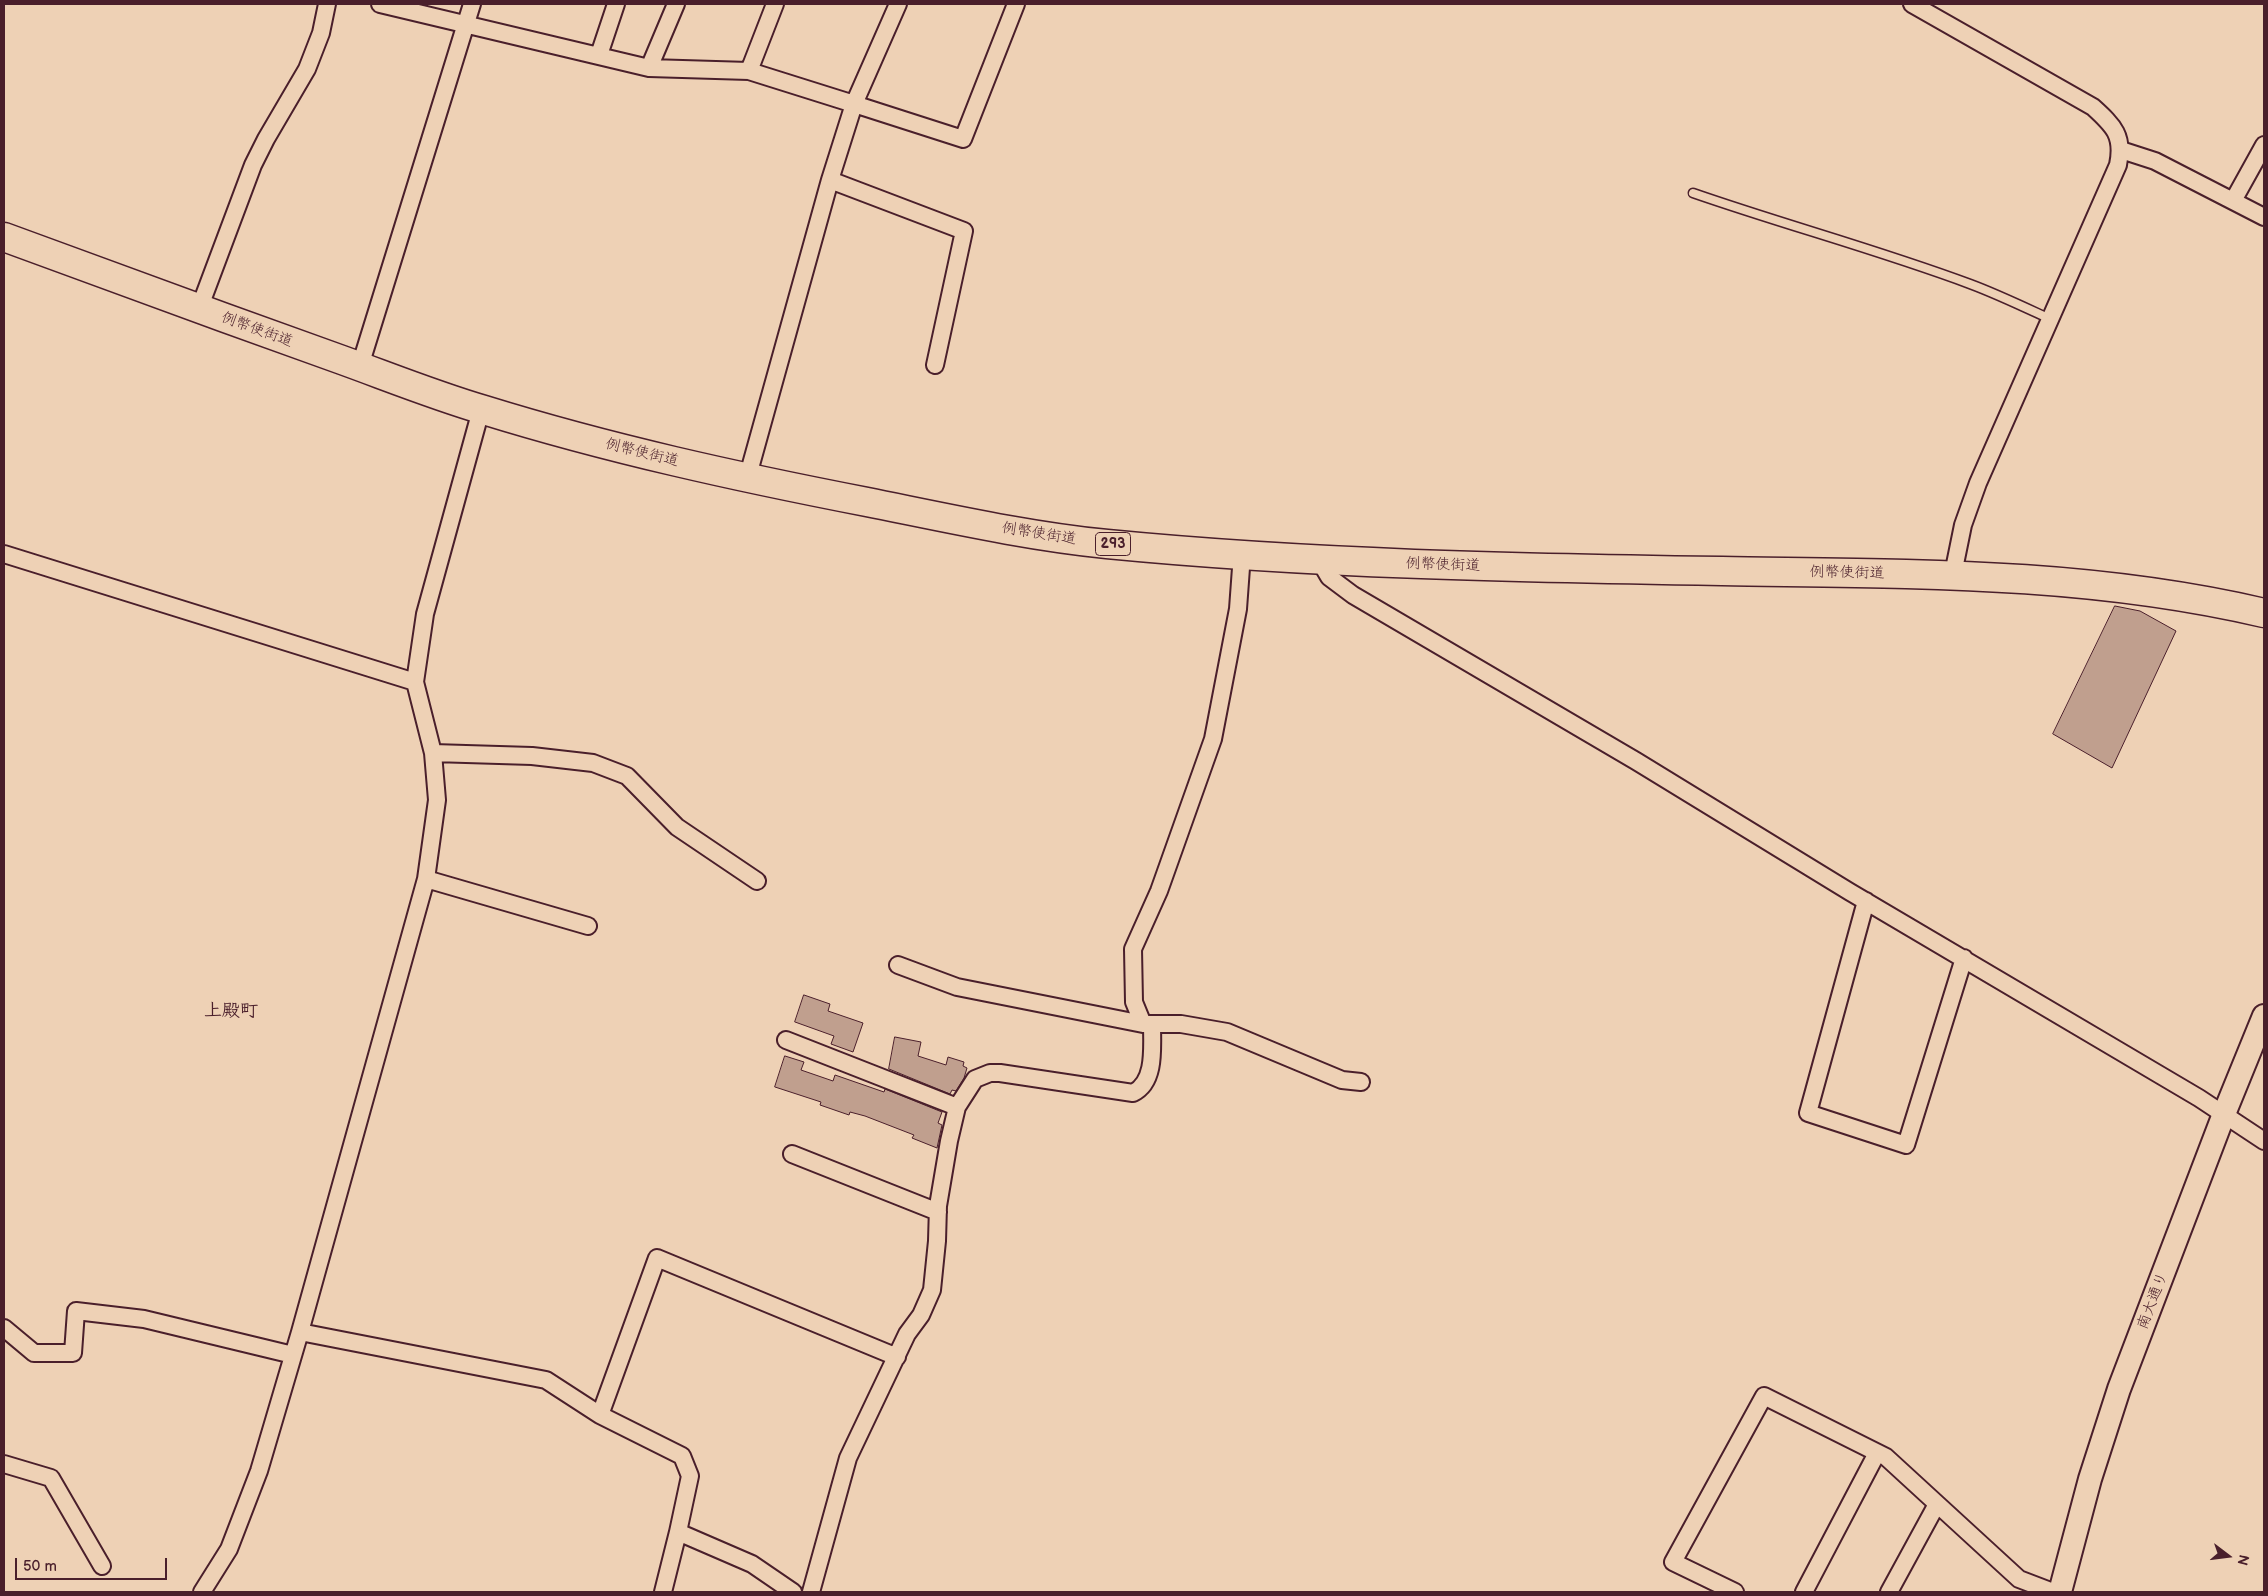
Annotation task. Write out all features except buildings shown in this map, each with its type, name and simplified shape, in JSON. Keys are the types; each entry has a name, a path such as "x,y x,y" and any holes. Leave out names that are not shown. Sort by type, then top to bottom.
{"highway":[{"name":"例幣使街道","path":"4,236 480,410 656,458 1032,534 1104,544 1319,560 1541,568 1954,574 2081,583 2158,592 2264,613"}],"street":[{"path":"200,309 253,165 307,69 321,34 327,4"},
{"path":"380,4 464,22 649,68 749,71 963,139 1016,4"},
{"path":"360,366 464,22 472,4"},
{"path":"599,55 616,4"},
{"path":"649,68 676,4"},
{"path":"749,71 775,4"},
{"path":"748,478 830,180 854,104 898,4"},
{"path":"1912,4 2093,107 2109,121 2118,134 2121,150 2118,165 1978,483 1964,525 1954,574"},
{"path":"2233,201 2264,145"},
{"path":"2121,150 2155,161 2264,217"},
{"path":"830,180 964,232 935,365"},
{"path":"202,1592 229,1548 259,1471 300,1332 426,879 437,800 433,753 415,682 425,614 480,410"},
{"path":"4,554 415,682"},
{"path":"811,1592 848,1458 896,1357 921,1315 932,1290 938,1212 949,1141 957,1108 975,1078 990,1073 1133,1094 1145,1085 1149,1075 1152,1053 1148,1024 1134,1002 1133,949 1159,891 1213,739 1238,608 1242,554"},
{"path":"1319,560 1329,577 1353,595 1636,761 1866,901 2224,1114 2264,1140"},
{"path":"433,753 541,757 592,763 627,776 677,827 756,881"},
{"path":"426,879 588,926"},
{"path":"1866,901 1808,1112 1906,1145 1964,958"},
{"path":"898,965 957,987 1148,1024 1181,1024 1227,1032 1342,1080 1361,1082"},
{"name":"南大通り","path":"2060,1592 2090,1479 2119,1389 2224,1114 2264,1016"},
{"path":"786,1040 957,1108"},
{"path":"792,1154 938,1212"},
{"path":"600,1414 657,1258 896,1357"},
{"path":"4,1328 34,1353 73,1352 76,1311 144,1319 293,1355"},
{"path":"300,1332 546,1380 600,1414 682,1456 690,1476 663,1592"},
{"path":"1735,1592 1673,1562 1764,1396 1886,1457 2019,1579 2053,1592"},
{"path":"1804,1592 1877,1453"},
{"path":"4,1464 51,1478 102,1566"},
{"path":"1889,1592 1937,1504"},
{"path":"678,1532 752,1564 793,1592"}],"lane":[{"path":"1692,193 1774,221 1897,258 1973,285 2050,319"}],"district":[{"name":"上殿町","path":"231,1011"}]}
